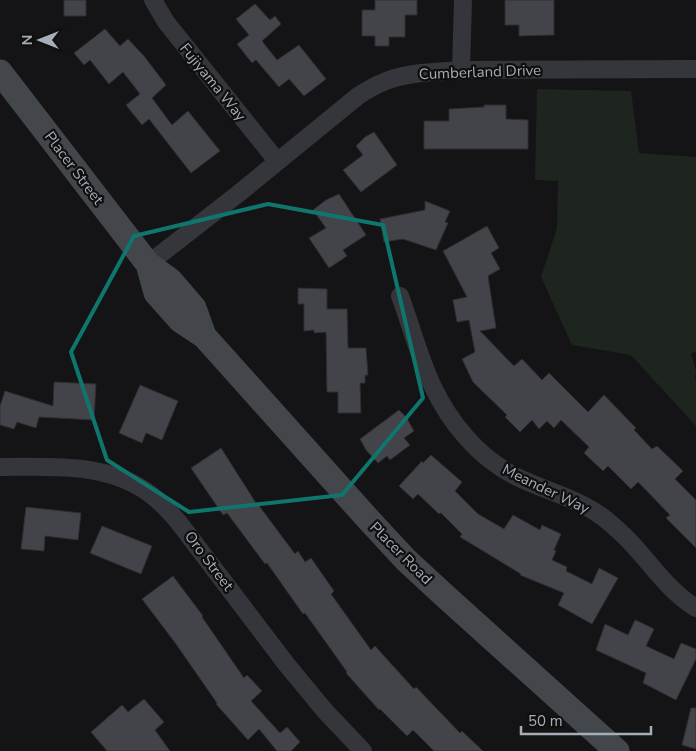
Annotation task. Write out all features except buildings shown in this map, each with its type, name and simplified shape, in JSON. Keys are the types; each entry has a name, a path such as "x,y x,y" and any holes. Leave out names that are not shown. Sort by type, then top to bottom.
{"main road":[{"name":"Placer Street","path":"0,72 148,264"},
{"name":"Placer Road","path":"148,264 156,293 180,320 204,336 406,560 617,751"}],"street":[{"name":"Fujiyama Way","path":"153,0 166,22 277,161"},
{"path":"461,70 463,0"},
{"name":"Cumberland Drive","path":"148,264 358,96 387,80 441,71 461,70 696,69"},
{"name":"Meander Way","path":"400,296 432,385 450,415 475,447 500,467 525,480 570,498 602,517 622,533 676,593 696,608"},
{"name":"Oro Street","path":"0,466 86,469 117,476 149,493 180,524 287,665 336,724 363,751"}],"highlighted area":[{"path":"268,204 383,225 423,398 342,495 189,512 107,460 71,352 134,236"}],"shaded area":[{"path":"537,89 631,91 639,153 696,157 696,352 691,353 696,371 696,426 631,355 572,345 541,277 557,228 558,181 535,180"}]}
